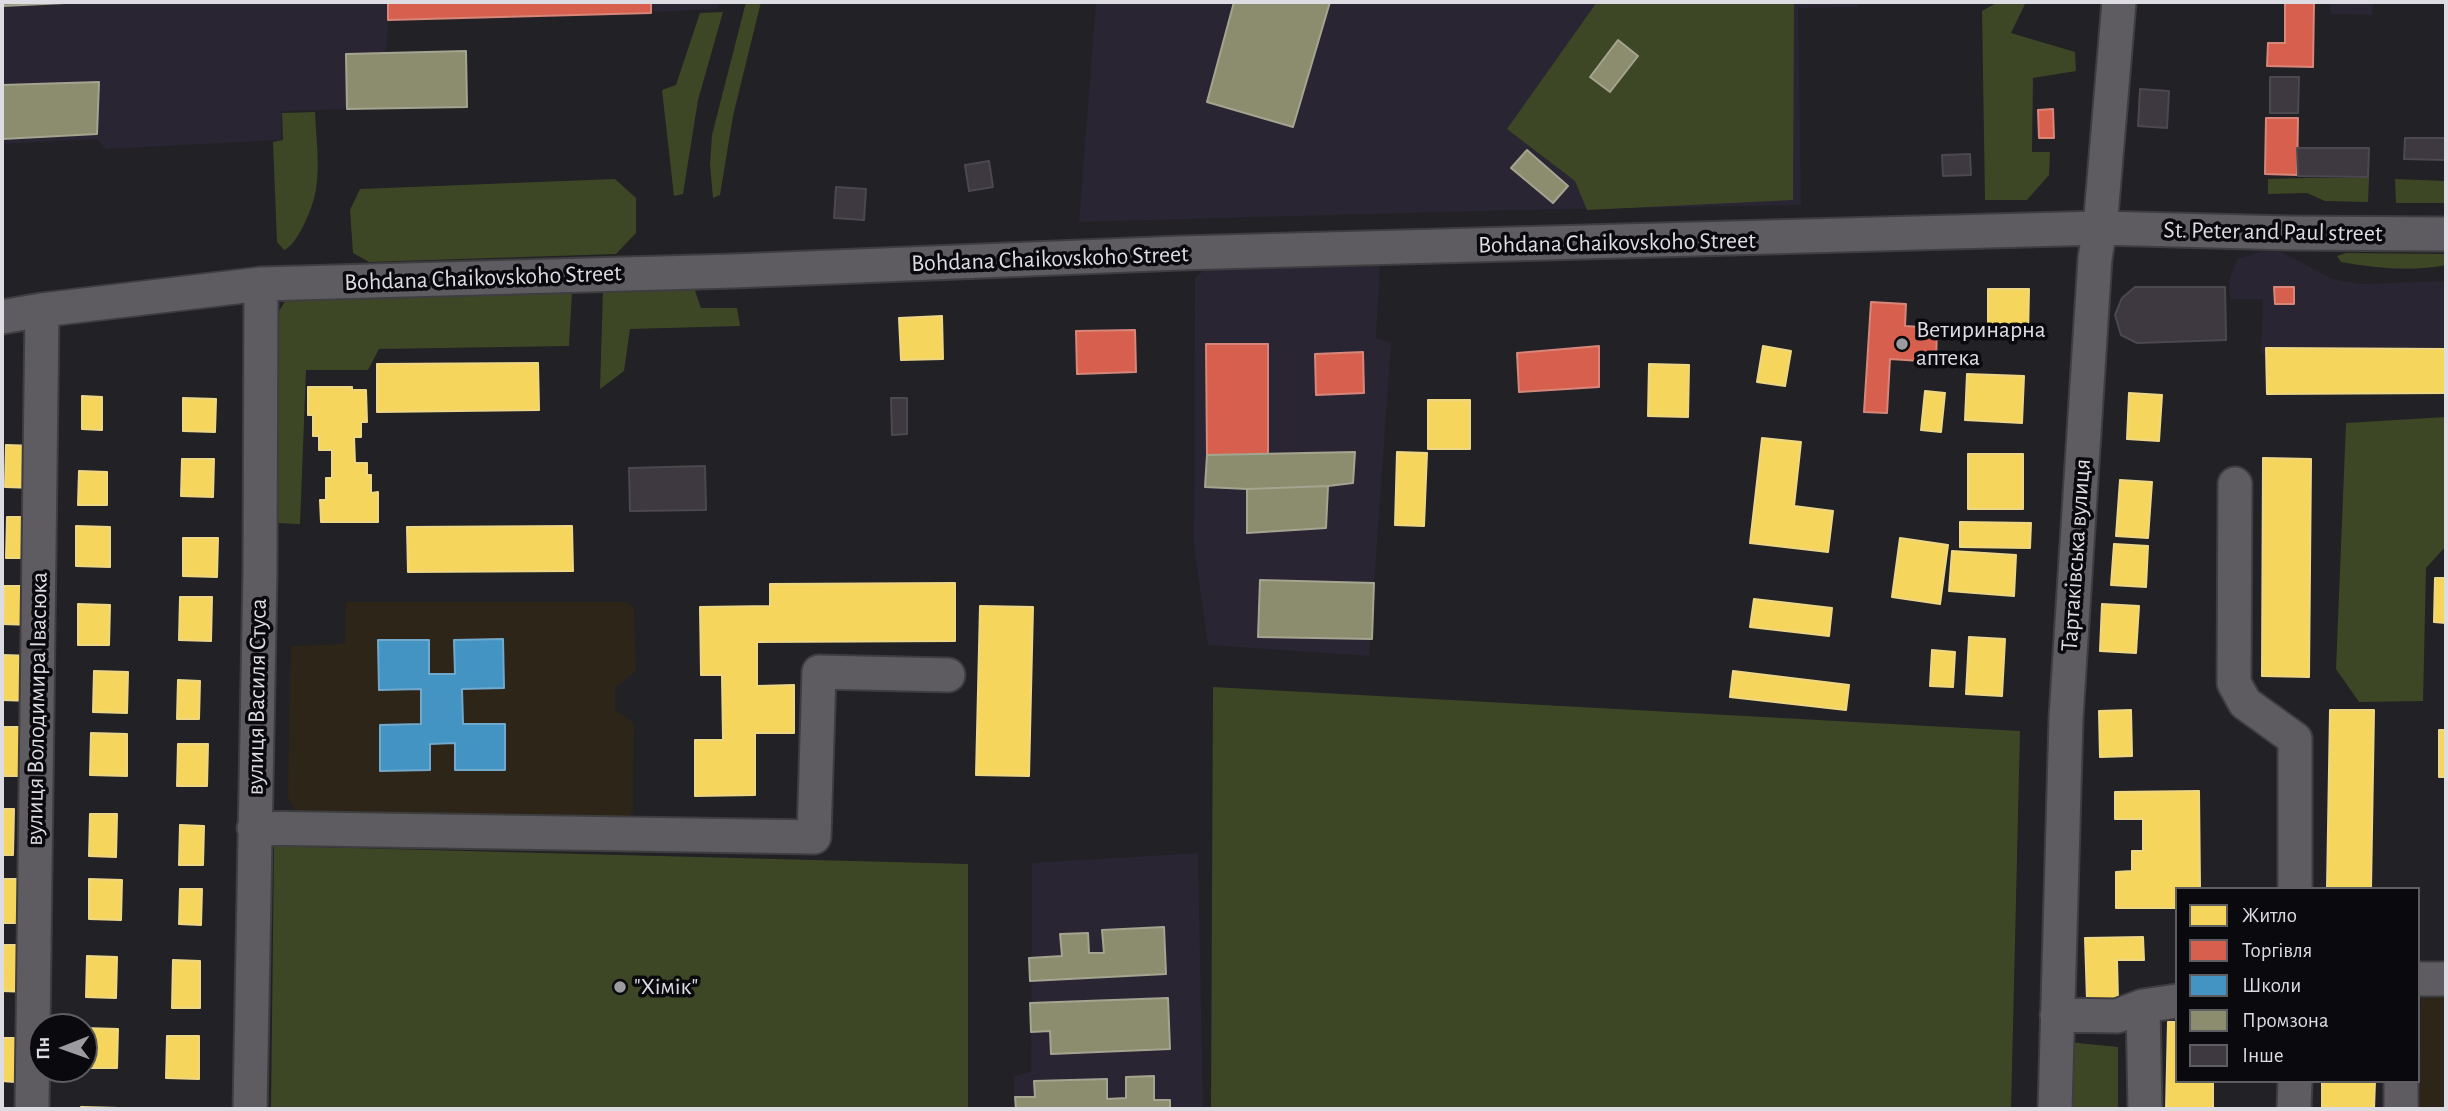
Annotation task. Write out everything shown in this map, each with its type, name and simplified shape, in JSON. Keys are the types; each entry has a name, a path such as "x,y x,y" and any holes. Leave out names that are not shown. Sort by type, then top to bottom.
{"street":[{"name":"Тартаківська вулиця","path":"2055,1109 2066,718 2095,258 2100,228 2119,2"},
{"name":"St. Peter and Paul street","path":"2100,228 2446,234"},
{"name":"Bohdana Chaikovskoho Street","path":"2,317 261,284 733,271 1180,253 2100,228"},
{"name":"вулиця Василя Стуса","path":"250,1109 260,545 261,284"},
{"name":"вулиця Володимира Івасюка","path":"32,1109 42,310"},
{"path":"2235,484 2234,683 2245,703 2295,739 2295,887"},
{"path":"254,828 814,837 819,672 948,675"},
{"path":"2420,979 2446,979"},
{"path":"2057,1015 2117,1016 2143,1006 2175,1001"},
{"path":"2143,1006 2145,1109"},
{"path":"2294,1109 2295,1083"},
{"path":"2401,1083 2401,1109"}],"shaded area":[{"path":"2,2 720,2 718,9 388,20 386,53 346,54 347,109 281,111 281,140 106,149 97,139 2,144"},
{"path":"1096,2 1858,2 1858,7 1798,8 1801,205 1079,222"},
{"path":"2331,2 2373,2 2372,15 2330,14"},
{"path":"2262,251 2281,252 2333,279 2361,284 2446,281 2446,358 2261,354 2263,299 2230,299 2229,280 2237,259"},
{"path":"1380,265 1376,338 1391,343 1369,656 1208,645 1194,546 1195,277 1205,270"},
{"path":"346,602 627,602 634,608 636,671 615,688 615,710 634,723 633,811 628,818 298,815 288,798 291,646 345,644"},
{"path":"1198,853 1203,1109 1014,1109 1014,1076 1031,1072 1032,863"},
{"path":"2446,997 2446,1109 2419,1109 2421,998"}],"green space":[{"path":"746,2 761,2 733,116 720,195 713,198 710,164 712,135"},
{"path":"1597,2 1794,2 1793,200 1587,210 1575,181 1507,129"},
{"path":"1998,2 2026,2 2011,33 2075,52 2076,71 2033,78 2032,152 2050,152 2049,175 2027,200 1985,200 1982,11"},
{"path":"723,12 698,100 683,194 674,196 662,90 676,85 700,13"},
{"path":"315,112 318,170 315,196 300,233 284,250 277,242 273,142 283,140 282,113"},
{"path":"2369,178 2368,202 2325,201 2307,193 2268,194 2268,179"},
{"path":"615,179 636,198 636,233 616,254 369,262 353,253 350,210 360,189"},
{"path":"2395,179 2446,181 2446,203 2396,203"},
{"path":"2346,253 2446,254 2446,265 2407,269 2367,266 2341,262 2337,256"},
{"path":"694,288 701,308 737,308 740,326 630,329 624,371 600,389 603,290"},
{"path":"572,291 569,346 379,349 368,370 306,370 300,524 277,523 278,313 287,298"},
{"path":"2446,417 2446,546 2426,568 2423,701 2359,702 2336,669 2346,423"},
{"path":"1213,687 2020,731 2011,1109 1211,1109"},
{"name":"\"Хімік\"","path":"274,846 968,864 968,1109 271,1109"},
{"path":"2068,1042 2118,1047 2118,1109 2067,1109"}],"building: Житло":[{"path":"1988,289 2029,289 2028,337 1988,337"},
{"path":"942,316 943,359 901,360 899,318"},
{"path":"1763,346 1791,351 1785,386 1757,382"},
{"path":"2266,348 2446,349 2446,393 2267,394"},
{"path":"538,363 539,410 377,412 377,364"},
{"path":"1649,364 1689,365 1688,417 1648,416"},
{"path":"1967,374 2024,376 2022,423 1965,420"},
{"path":"308,387 352,387 352,390 366,390 367,422 361,422 361,437 354,437 355,463 367,463 367,475 371,475 371,493 378,492 378,522 321,522 320,500 326,500 326,478 332,478 332,450 319,450 319,436 313,436 313,415 308,415"},
{"path":"1925,391 1945,393 1941,432 1921,430"},
{"path":"2129,393 2162,395 2159,441 2127,439"},
{"path":"82,396 102,397 102,430 82,429"},
{"path":"183,398 216,399 215,432 183,431"},
{"path":"1428,400 1470,400 1470,449 1428,449"},
{"path":"1762,438 1801,442 1794,506 1833,511 1828,552 1750,543"},
{"path":"6,445 36,446 35,488 5,487"},
{"path":"1397,452 1427,453 1424,526 1395,525"},
{"path":"1968,454 2023,454 2023,509 1968,509"},
{"path":"2263,458 2311,459 2309,677 2262,676"},
{"path":"182,459 214,459 213,497 181,496"},
{"path":"79,471 107,472 107,505 78,505"},
{"path":"2120,480 2152,482 2148,538 2116,536"},
{"path":"7,517 35,517 34,558 6,558"},
{"path":"1960,522 2031,523 2030,548 1960,547"},
{"path":"76,526 110,527 110,567 76,566"},
{"path":"572,526 573,571 408,572 407,527"},
{"path":"183,538 218,538 217,577 183,576"},
{"path":"1900,538 1948,545 1940,604 1892,597"},
{"path":"2114,544 2148,546 2146,587 2111,585"},
{"path":"1952,551 2016,555 2014,596 1949,591"},
{"path":"2435,578 2446,578 2446,623 2434,622"},
{"path":"955,583 955,641 757,642 757,686 794,685 794,733 755,733 755,795 695,796 695,740 723,740 722,675 701,675 700,607 770,606 770,584"},
{"path":"4,586 32,586 32,625 3,624"},
{"path":"180,597 212,597 211,641 179,640"},
{"path":"1754,599 1832,608 1829,636 1750,627"},
{"path":"78,604 110,605 109,645 78,645"},
{"path":"2102,604 2139,606 2136,653 2100,651"},
{"path":"980,606 1033,607 1029,776 976,775"},
{"path":"1969,637 2005,639 2002,696 1966,694"},
{"path":"1932,650 1955,652 1953,687 1930,686"},
{"path":"2,655 34,656 32,701 2,700"},
{"path":"94,671 128,672 127,713 93,712"},
{"path":"1733,671 1849,685 1846,710 1730,697"},
{"path":"178,680 200,681 199,719 177,719"},
{"path":"2131,710 2132,756 2100,757 2099,711"},
{"path":"2330,710 2374,710 2371,887 2327,887"},
{"path":"3,727 31,727 30,776 2,776"},
{"path":"2439,730 2446,730 2446,777 2439,777"},
{"path":"91,733 127,734 127,776 90,775"},
{"path":"178,744 208,744 207,786 177,786"},
{"path":"2199,791 2200,887 2175,887 2175,908 2116,908 2116,872 2132,871 2132,851 2143,851 2143,819 2115,819 2115,792"},
{"path":"2,809 14,809 13,855 2,855"},
{"path":"90,814 117,814 116,857 89,856"},
{"path":"180,825 204,826 203,865 179,865"},
{"path":"2,879 18,879 17,923 2,923"},
{"path":"89,879 122,880 121,920 89,919"},
{"path":"180,889 202,889 201,925 179,924"},
{"path":"2143,937 2144,960 2117,960 2118,1000 2087,1000 2085,938"},
{"path":"2,945 31,945 30,992 2,991"},
{"path":"87,956 117,957 116,998 86,997"},
{"path":"173,960 200,961 200,1008 172,1008"},
{"path":"2168,1022 2175,1022 2175,1083 2213,1083 2213,1109 2166,1109"},
{"path":"98,1028 118,1029 117,1068 98,1068"},
{"path":"167,1036 199,1036 199,1079 166,1078"},
{"path":"2,1038 16,1038 15,1082 2,1081"},
{"path":"2322,1083 2375,1083 2374,1109 2322,1109"},
{"path":"81,1107 118,1108 81,1109"}],"building: Торгівля":[{"path":"388,2 651,2 651,13 388,20"},
{"path":"2285,2 2314,2 2313,67 2267,66 2268,43 2285,43"},
{"path":"2053,109 2054,138 2039,138 2038,110"},
{"path":"2266,118 2298,118 2297,175 2265,174"},
{"path":"2274,287 2294,287 2294,304 2275,304"},
{"name":"Ветиринарна аптека","path":"1871,302 1906,304 1905,326 1937,328 1936,362 1890,359 1887,413 1864,412"},
{"path":"1135,330 1136,372 1077,374 1076,331"},
{"path":"1206,344 1268,344 1268,455 1207,455"},
{"path":"1599,346 1599,387 1519,392 1517,353"},
{"path":"1363,352 1364,393 1316,395 1315,354"}],"building: Школи":[{"path":"503,639 504,688 462,689 463,724 505,724 505,770 455,770 455,743 430,744 430,770 380,771 380,725 421,724 421,689 379,690 378,640 429,640 429,674 455,674 454,640"}],"building: Промзона":[{"path":"2,2 87,2 2,6"},
{"path":"1234,2 1330,2 1293,127 1207,102"},
{"path":"1618,40 1638,56 1610,92 1590,77"},
{"path":"466,51 467,107 347,109 346,54"},
{"path":"99,82 97,134 2,139 2,85"},
{"path":"1527,150 1568,186 1553,203 1511,168"},
{"path":"1355,452 1353,483 1247,489 1205,487 1207,455"},
{"path":"1328,486 1326,528 1247,533 1247,489"},
{"path":"1260,580 1374,583 1372,639 1258,637"},
{"path":"1164,927 1166,974 1030,981 1029,958 1062,956 1060,934 1088,933 1089,953 1104,953 1102,930"},
{"path":"1168,998 1170,1049 1051,1054 1050,1031 1031,1032 1030,1003"},
{"path":"1154,1076 1154,1100 1170,1100 1170,1109 1016,1109 1015,1097 1035,1097 1034,1081 1107,1079 1107,1099 1126,1098 1126,1077"}],"building: Інше":[{"path":"2270,77 2299,77 2298,113 2270,113"},
{"path":"2140,89 2169,91 2167,128 2138,126"},
{"path":"2405,138 2446,138 2446,160 2404,159"},
{"path":"2297,148 2369,148 2368,177 2298,176"},
{"path":"1970,154 1971,175 1943,176 1942,155"},
{"path":"989,161 993,187 969,191 965,165"},
{"path":"836,187 866,189 864,220 834,218"},
{"path":"2135,287 2225,287 2226,340 2137,343 2121,335 2115,315 2122,298"},
{"path":"891,398 907,398 907,434 892,435"},
{"path":"705,466 706,510 630,511 629,468"}],"place":[{"name":"Ветиринарна аптека","path":"1902,344"},
{"name":"\"Хімік\"","path":"620,987"}]}
